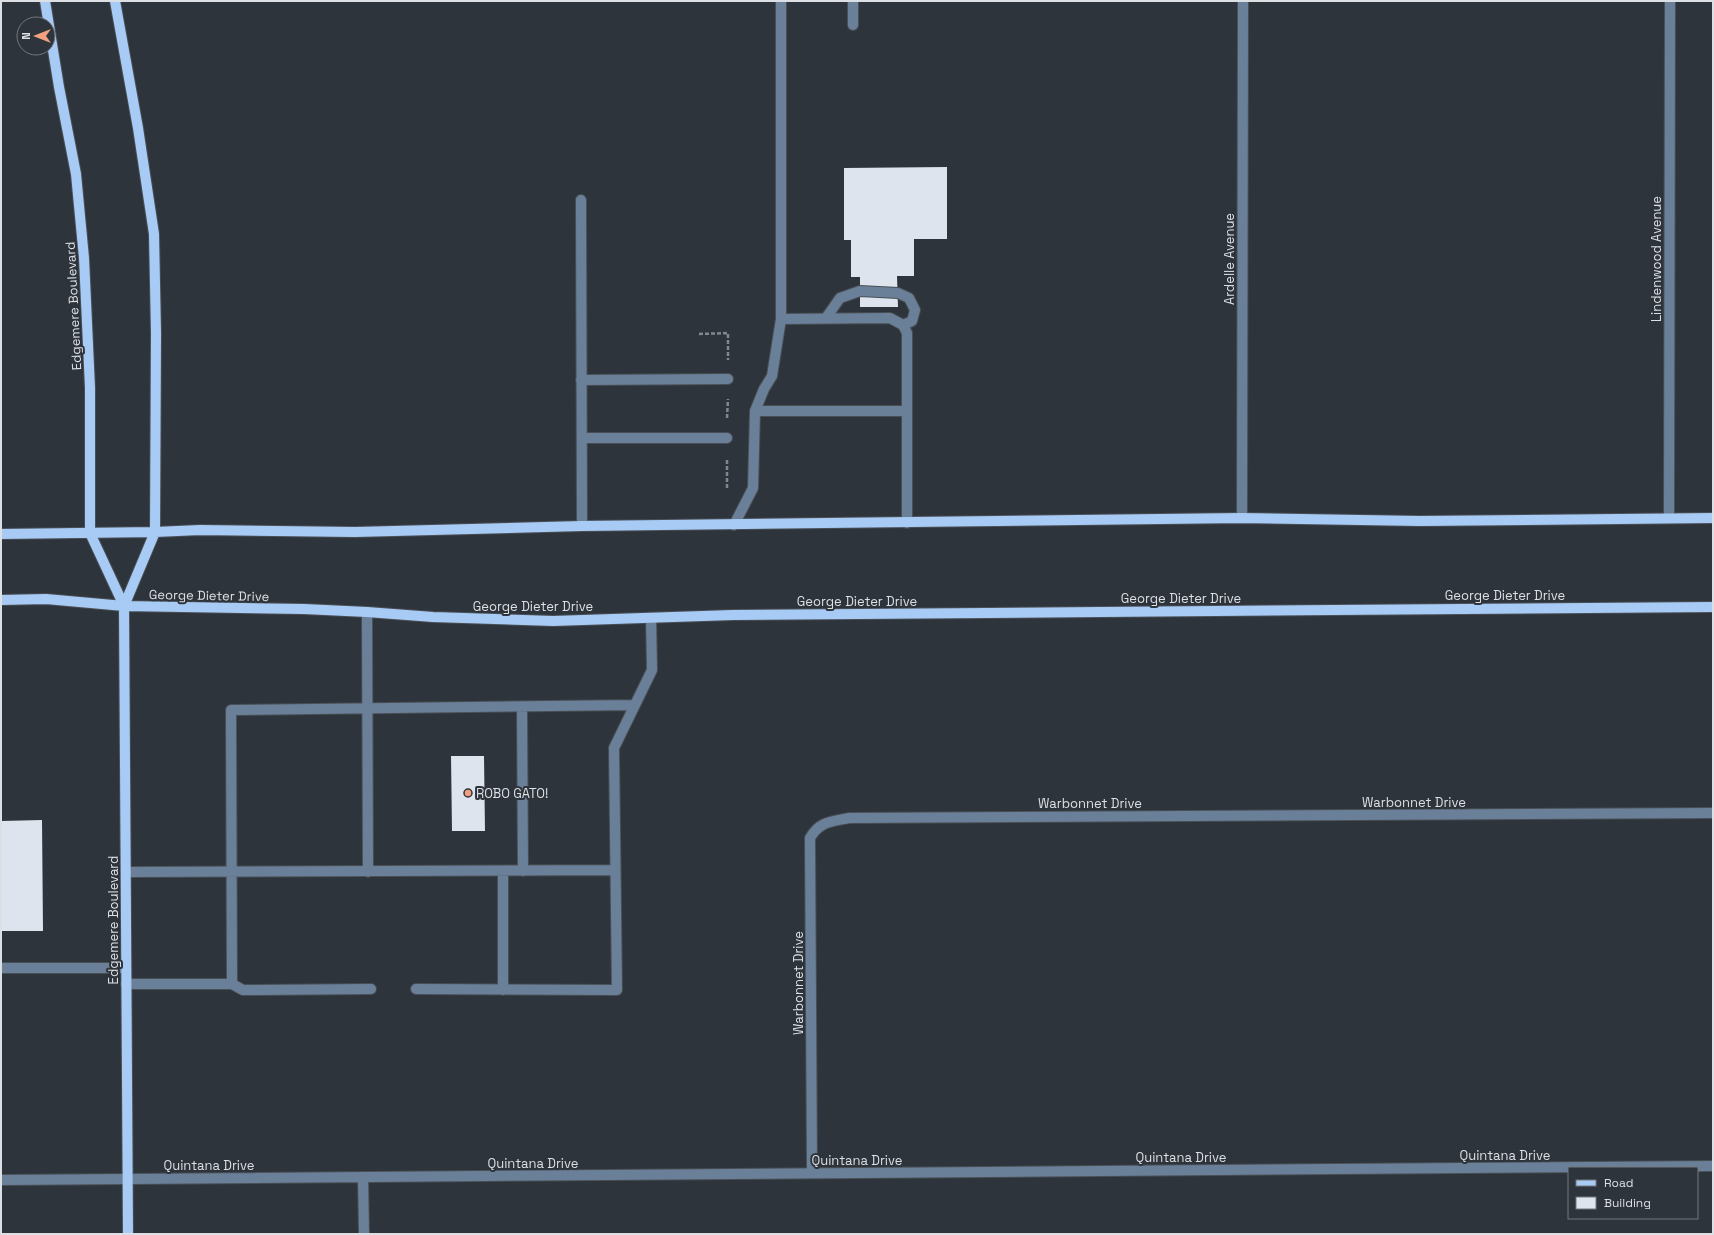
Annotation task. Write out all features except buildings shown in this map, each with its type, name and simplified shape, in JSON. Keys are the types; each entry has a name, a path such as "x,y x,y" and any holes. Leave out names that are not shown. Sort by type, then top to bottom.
{"main road":[{"name":"Edgemere Boulevard","path":"45,1 76,174 84,258 90,388 90,533 124,606"},
{"name":"Edgemere Boulevard","path":"115,1 138,128 154,234 156,333 155,532 124,606 128,1234"},
{"path":"1,534 200,530 355,532 582,526 1242,518 1420,521 1713,518"},
{"name":"George Dieter Drive","path":"1,600 46,599 124,606 367,612 433,617 553,621 741,615 1713,607"}],"street":[{"path":"734,525 753,488 755,412 764,389 772,376 781,319 781,1"},
{"path":"853,1 853,25"},
{"name":"Ardelle Avenue","path":"1242,518 1243,1"},
{"name":"Lindenwood Avenue","path":"1669,518 1670,1"},
{"path":"581,200 582,526"},
{"path":"826,318 840,298 860,291 898,293 909,298 915,310 912,321 903,325"},
{"path":"781,319 890,318 903,325 907,334 907,522"},
{"path":"582,380 728,379"},
{"path":"755,412 907,412"},
{"path":"582,438 727,438"},
{"path":"367,612 368,872"},
{"path":"416,989 617,990 614,870 614,748 652,670 651,618"},
{"path":"232,984 231,710 634,705"},
{"path":"522,707 523,871"},
{"name":"Warbonnet Drive","path":"812,1173 810,838 815,830 824,823 849,818 1713,813"},
{"path":"126,872 614,870"},
{"path":"503,871 503,990"},
{"path":"1,968 126,968"},
{"path":"126,984 232,984 243,990 371,989"},
{"name":"Quintana Drive","path":"1584,1167 1713,1166"},
{"name":"Quintana Drive","path":"1,1180 1568,1167"},
{"path":"363,1177 364,1234"}],"place":[{"name":"ROBO GATO!","path":"468,793"}]}
